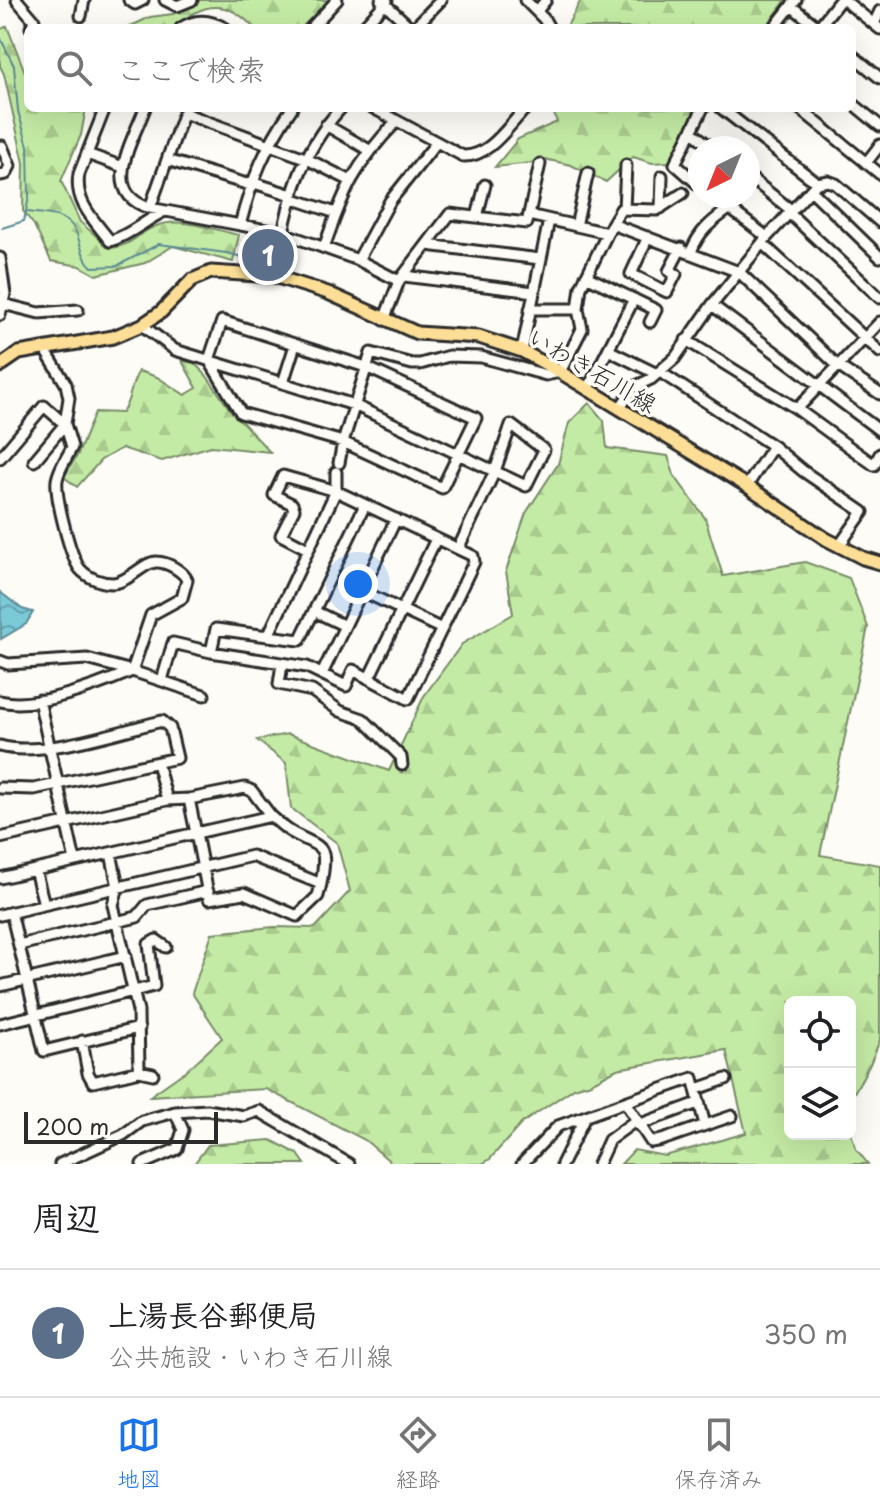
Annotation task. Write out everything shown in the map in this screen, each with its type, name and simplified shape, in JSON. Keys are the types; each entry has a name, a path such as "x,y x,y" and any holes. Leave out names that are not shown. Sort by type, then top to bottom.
{"main road":[{"name":"いわき石川線","path":"0,366 19,353 113,337 142,325 200,276 220,271 274,276 328,293 417,333 479,337 522,351 747,486 839,546 880,563"}],"street":[{"path":"17,0 34,20 32,24"},
{"path":"81,16 84,0"},
{"path":"129,0 135,4 143,0"},
{"path":"165,0 177,6 192,0"},
{"path":"315,24 337,0"},
{"path":"416,24 441,0"},
{"path":"525,0 546,24"},
{"path":"537,11 546,0"},
{"path":"821,24 842,0 877,27 880,11"},
{"path":"365,24 384,1 408,24"},
{"path":"777,24 793,3 814,24"},
{"path":"189,24 195,21 209,24"},
{"path":"856,58 880,78"},
{"path":"856,106 880,126"},
{"path":"103,112 79,174 79,195 110,241 126,236 138,225 165,211"},
{"path":"144,112 121,177 126,193 138,204 283,233 401,278 534,292"},
{"path":"150,208 184,112"},
{"path":"187,112 305,158 349,180"},
{"path":"240,225 251,184 268,144 288,112"},
{"path":"274,276 291,197 305,158 337,112"},
{"path":"380,112 463,156 480,154 518,112"},
{"path":"689,136 701,112"},
{"path":"726,112 814,187 880,257"},
{"path":"804,112 880,174"},
{"path":"324,248 349,180 369,150 397,121"},
{"path":"326,125 369,150"},
{"path":"691,131 697,136"},
{"path":"688,137 675,164 688,175"},
{"path":"358,260 390,201 437,142"},
{"path":"866,163 880,145"},
{"path":"0,175 6,174 10,166 2,146"},
{"path":"87,154 123,167"},
{"path":"167,160 336,213"},
{"path":"384,320 401,278 450,214 527,223 540,164"},
{"path":"624,209 626,165"},
{"path":"576,226 588,173"},
{"path":"661,208 662,176"},
{"path":"620,408 634,387 659,373 675,358 764,240 814,187 828,181 836,184 880,222"},
{"path":"477,217 485,185"},
{"path":"760,186 880,298"},
{"path":"268,636 336,491 343,442 371,353 412,364 449,356 481,357 546,375 560,372 582,329 578,309 581,287 621,209 661,208 683,193"},
{"path":"691,252 706,225 729,209 880,352"},
{"path":"529,215 648,237 739,272 838,366 880,394"},
{"path":"522,351 549,220"},
{"path":"648,237 631,274 667,292 676,274 669,271 681,248"},
{"path":"427,245 540,259"},
{"path":"0,258 4,282 2,309 39,313 78,310"},
{"path":"586,276 656,310 650,322"},
{"path":"588,389 634,299"},
{"path":"712,305 880,431"},
{"path":"530,309 578,309"},
{"path":"222,321 295,345 366,367 476,418 442,488 343,442 241,413 209,360 222,321"},
{"path":"797,409 880,322"},
{"path":"142,325 175,350 354,405 495,471 526,486 544,450 511,425 495,471 458,549"},
{"path":"686,340 797,409 874,465 880,454"},
{"path":"283,383 295,345"},
{"path":"0,701 13,704 39,700 95,687 132,671 151,615 182,598 187,580 183,573 158,562 148,564 131,577 114,583 93,579 80,568 56,487 60,470 72,447 65,422 69,398 66,384 45,350"},
{"path":"608,350 659,373 773,446 803,471 863,512 839,546"},
{"path":"0,458 44,406 65,422"},
{"path":"34,461 65,422"},
{"path":"747,486 773,446"},
{"path":"162,680 173,643 307,667 346,686 353,670 408,699 474,562 473,556 336,491 283,476 274,495 292,504 294,509 281,535 308,549"},
{"path":"211,652 216,629 300,640 365,505"},
{"path":"322,674 396,519"},
{"path":"369,678 436,539"},
{"path":"362,591 442,629"},
{"path":"314,611 345,626"},
{"path":"0,661 8,664 87,659 204,695"},
{"path":"282,664 279,684 312,691 340,711 363,719 401,757 402,765"},
{"path":"39,700 75,861"},
{"path":"0,746 29,750 49,747 162,721 170,728 177,758 34,789 1,790"},
{"path":"157,763 167,800"},
{"path":"0,838 167,800 245,788 252,791 271,816 289,831 320,845 324,868 318,896 297,916 244,893 209,899 189,799"},
{"path":"0,878 271,816"},
{"path":"111,853 118,887 113,905 134,991 139,1028 139,1071"},
{"path":"0,915 252,856 321,884"},
{"path":"35,870 44,904"},
{"path":"19,945 137,917 147,905 208,891"},
{"path":"11,912 44,1051 139,1028"},
{"path":"0,1024 154,986 149,944 156,940 166,947"},
{"path":"0,986 126,956"},
{"path":"82,1041 88,1073 93,1082 139,1071 153,1074"},
{"path":"522,1164 553,1130 693,1078 705,1125"},
{"path":"697,1089 726,1079"},
{"path":"625,1102 651,1142 732,1116"},
{"path":"598,1164 609,1140 636,1123 698,1103"},
{"path":"63,1164 123,1135 142,1121 175,1112 207,1110 244,1116 259,1111 349,1164"},
{"path":"142,1164 177,1149 183,1130 175,1112"},
{"path":"562,1164 585,1117"}],"green space":[{"path":"196,0 329,0 305,24 250,24 235,12 216,7 196,12 179,24 135,24 150,17 173,14"},
{"path":"581,0 786,0 768,24 568,24"},
{"path":"7,26 24,70 24,112 85,112 81,135 61,181 80,222 110,248 124,245 165,223 186,223 239,235 233,262 173,246 145,263 96,275 80,266 51,261 34,225 23,211 24,163 0,66 0,30"},
{"path":"553,112 698,112 669,162 652,163 633,157 606,182 571,165 540,158 531,163 495,167 518,139 557,122"},
{"path":"182,361 194,363 206,375 229,408 270,452 211,446 162,461 122,448 101,460 77,487 64,477 78,454 95,412 122,413 139,371 157,377 185,395 197,388"},
{"path":"589,403 604,421 607,448 668,456 674,475 705,518 723,576 805,562 849,578 868,627 820,855 880,865 880,1040 856,1089 856,996 784,996 784,1140 853,1140 868,1164 621,1164 634,1150 665,1156 746,1133 726,1050 617,1069 574,1088 522,1123 482,1164 393,1164 365,1140 266,1089 150,1096 187,1070 222,1038 192,993 212,933 274,927 315,928 350,891 337,843 291,808 286,763 257,740 288,734 389,771 424,696 462,644 513,614 506,571 526,513 558,464 569,423"},
{"path":"271,1140 298,1154 305,1164 194,1164 208,1145"}],"water":[{"path":"0,592 22,609 33,612 26,624 1,639"}],"waterway":[{"path":"0,37 14,66 18,111 28,146 29,197 24,221 2,228"},
{"path":"28,212 54,216 72,225 84,256 92,267 117,266 159,244 255,260"}],"place":[{"name":"上湯長谷郵便局","path":"268,255"}]}
